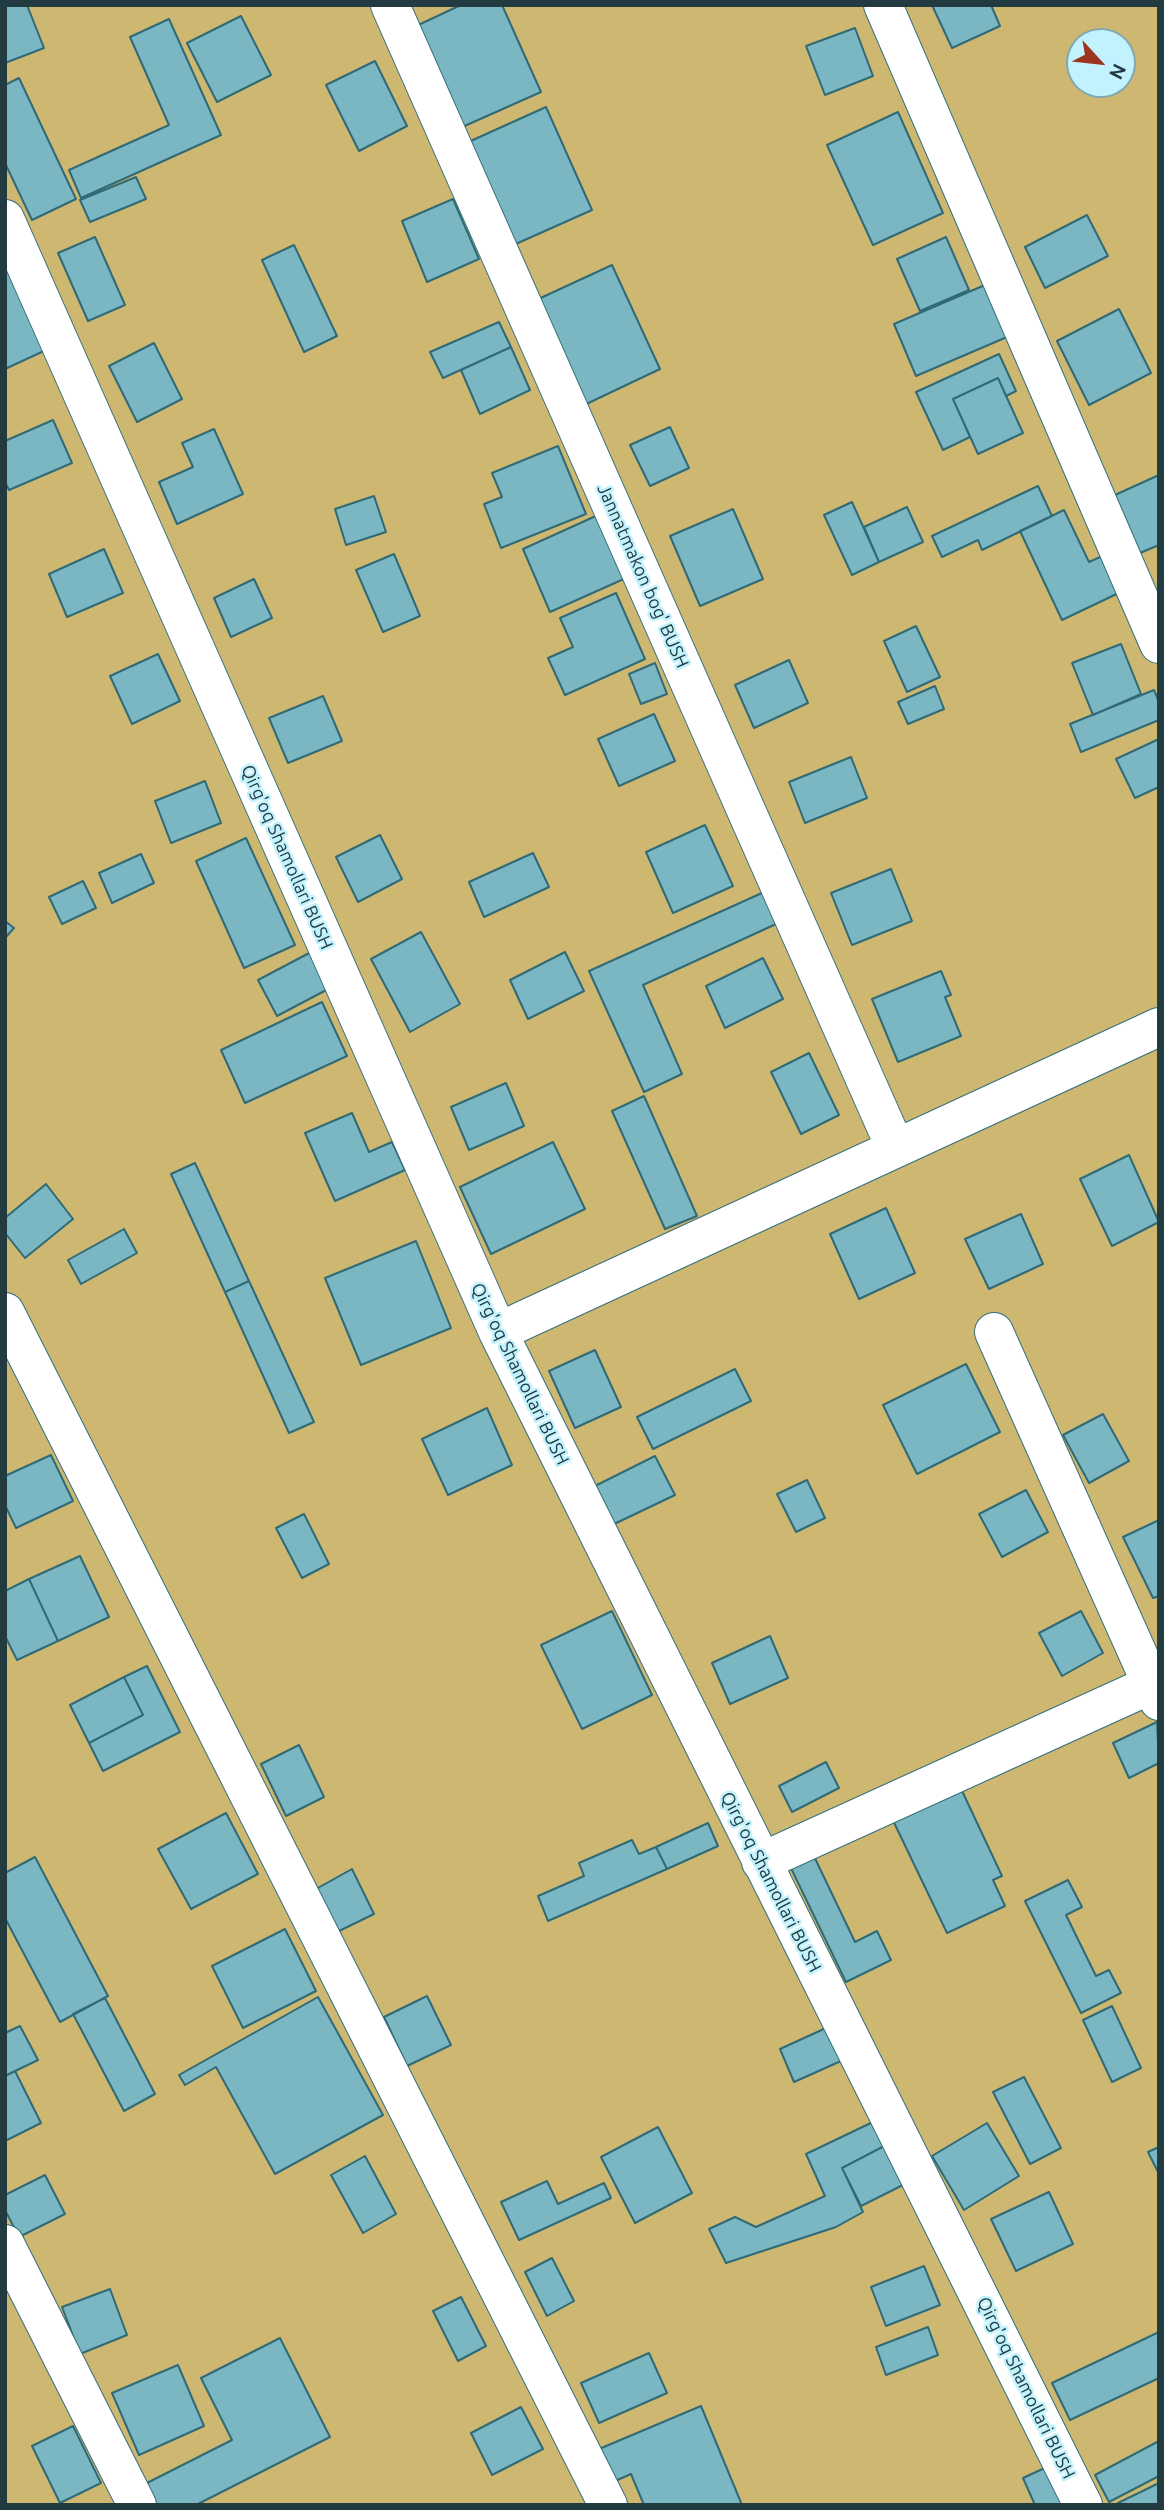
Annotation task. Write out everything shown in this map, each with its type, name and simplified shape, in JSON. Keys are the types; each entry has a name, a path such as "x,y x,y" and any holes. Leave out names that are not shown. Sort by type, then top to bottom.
{"street":[{"name":"Jannatmakon bog' BUSH","path":"390,5 895,1147"},
{"path":"883,5 1159,644"},
{"name":"Qirg'oq Shamollari BUSH","path":"5,219 498,1332 1083,2505"},
{"path":"498,1332 1159,1027"},
{"path":"5,1312 608,2505"},
{"path":"761,1862 1156,1689 994,1332"},
{"path":"5,2245 137,2505"}],"shaded area":[{"path":"5,5 1159,5 1159,2505 5,2505"}],"building":[{"path":"5,5 27,5 44,48 5,63"},
{"path":"461,5 502,5 541,92 460,128 414,27"},
{"path":"932,5 991,5 1000,26 952,48"},
{"path":"241,16 271,75 217,102 187,43"},
{"path":"169,19 221,135 81,198 69,170 169,125 130,37"},
{"path":"855,28 873,76 825,95 806,46"},
{"path":"375,61 407,126 359,151 326,85"},
{"path":"19,78 76,199 32,220 5,163 5,85"},
{"path":"546,107 592,210 509,247 464,144"},
{"path":"898,112 943,213 873,245 827,145"},
{"path":"136,177 146,199 90,222 80,200"},
{"path":"453,199 479,259 427,282 402,221"},
{"path":"1087,215 1108,256 1045,288 1025,247"},
{"path":"95,237 125,305 88,321 58,253"},
{"path":"946,237 969,290 920,311 897,259"},
{"path":"294,245 337,336 304,352 262,260"},
{"path":"5,265 46,350 5,369"},
{"path":"612,265 660,369 580,407 532,302"},
{"path":"985,285 1007,337 916,376 894,324"},
{"path":"1119,309 1151,373 1089,405 1057,341"},
{"path":"499,322 511,347 443,378 430,352"},
{"path":"154,343 182,399 137,422 109,366"},
{"path":"511,347 530,390 480,414 461,370"},
{"path":"999,354 1016,391 1006,396 998,378 953,399 970,437 943,450 916,392"},
{"path":"998,378 1023,433 978,454 953,399"},
{"path":"53,420 72,463 9,490 5,482 5,441"},
{"path":"670,427 689,468 650,486 630,445"},
{"path":"214,429 243,494 177,524 159,482 193,467 182,443"},
{"path":"558,446 586,514 501,548 484,504 502,497 492,473"},
{"path":"1159,475 1159,545 1140,553 1115,495"},
{"path":"1038,486 1052,516 982,550 978,540 942,557 932,536"},
{"path":"374,496 386,532 346,545 335,509"},
{"path":"852,502 879,562 852,575 824,515"},
{"path":"907,507 923,542 879,562 864,527"},
{"path":"733,509 763,579 700,606 670,536"},
{"path":"1064,510 1089,562 1109,553 1125,590 1062,620 1020,531"},
{"path":"598,515 626,578 550,612 523,549"},
{"path":"104,549 123,593 67,617 49,574"},
{"path":"394,554 420,616 383,632 356,570"},
{"path":"254,579 272,618 231,637 214,598"},
{"path":"616,593 645,659 565,695 548,658 573,647 560,618"},
{"path":"916,626 940,677 907,692 884,641"},
{"path":"1121,644 1141,694 1093,715 1072,663"},
{"path":"158,654 180,701 132,724 110,676"},
{"path":"789,660 808,703 754,728 735,685"},
{"path":"655,663 667,694 641,704 629,674"},
{"path":"935,686 944,709 908,724 898,702"},
{"path":"1154,690 1159,702 1159,720 1081,752 1070,724"},
{"path":"323,696 342,741 288,763 269,718"},
{"path":"654,714 675,761 619,786 598,739"},
{"path":"1159,739 1159,787 1135,798 1116,759"},
{"path":"851,757 867,798 805,823 789,782"},
{"path":"205,781 221,823 171,843 155,801"},
{"path":"705,825 733,886 673,913 646,852"},
{"path":"380,835 402,879 358,902 336,857"},
{"path":"246,838 295,945 244,968 196,861"},
{"path":"533,853 549,887 484,917 469,882"},
{"path":"141,854 154,883 112,903 99,873"},
{"path":"891,869 912,921 852,945 831,893"},
{"path":"83,881 96,908 62,924 49,897"},
{"path":"773,888 787,919 643,985 682,1074 644,1092 589,971"},
{"path":"5,921 14,928 5,938"},
{"path":"421,932 460,1004 410,1032 371,959"},
{"path":"313,951 332,987 277,1016 258,980"},
{"path":"565,952 584,991 528,1019 510,980"},
{"path":"763,958 783,999 725,1028 706,986"},
{"path":"941,971 951,995 945,997 961,1036 898,1062 872,999"},
{"path":"322,1002 347,1056 245,1103 221,1050"},
{"path":"809,1053 839,1115 801,1134 771,1072"},
{"path":"506,1083 524,1126 469,1150 451,1107"},
{"path":"644,1096 697,1216 665,1229 612,1111"},
{"path":"352,1113 369,1152 392,1142 405,1170 335,1201 305,1133"},
{"path":"553,1142 585,1209 491,1254 460,1187"},
{"path":"1129,1155 1159,1222 1112,1246 1080,1179"},
{"path":"195,1163 249,1281 225,1292 171,1174"},
{"path":"46,1184 73,1219 25,1258 5,1233 5,1218"},
{"path":"886,1208 915,1273 859,1299 830,1234"},
{"path":"1021,1214 1043,1264 989,1289 965,1239"},
{"path":"124,1229 137,1253 81,1284 68,1260"},
{"path":"416,1241 451,1328 361,1365 325,1278"},
{"path":"249,1281 314,1422 289,1433 225,1292"},
{"path":"595,1350 621,1407 575,1428 549,1371"},
{"path":"966,1364 1000,1432 917,1474 883,1405"},
{"path":"735,1369 751,1401 653,1449 637,1417"},
{"path":"487,1408 512,1465 448,1495 422,1439"},
{"path":"1103,1414 1129,1461 1089,1483 1063,1435"},
{"path":"51,1455 73,1501 16,1528 5,1505 5,1476"},
{"path":"655,1456 675,1495 610,1526 591,1488"},
{"path":"807,1480 825,1518 796,1532 777,1494"},
{"path":"1026,1490 1048,1532 1002,1557 979,1514"},
{"path":"304,1514 329,1564 302,1578 276,1528"},
{"path":"1159,1520 1159,1596 1153,1598 1123,1537"},
{"path":"80,1556 109,1617 58,1641 29,1579"},
{"path":"29,1579 58,1641 17,1660 5,1636 5,1591"},
{"path":"612,1611 652,1695 582,1729 541,1645"},
{"path":"1081,1611 1103,1653 1062,1676 1039,1633"},
{"path":"770,1636 788,1678 730,1704 712,1663"},
{"path":"147,1666 180,1732 103,1771 89,1743 143,1715 124,1677"},
{"path":"124,1677 143,1715 89,1743 70,1705"},
{"path":"1157,1722 1159,1763 1129,1778 1113,1743"},
{"path":"299,1745 324,1797 286,1816 261,1764"},
{"path":"826,1762 839,1788 792,1812 779,1786"},
{"path":"956,1778 1002,1876 993,1880 1005,1906 947,1933 888,1810"},
{"path":"226,1813 258,1874 191,1909 158,1849"},
{"path":"708,1823 718,1846 667,1869 656,1847"},
{"path":"632,1840 639,1854 656,1847 667,1869 548,1921 538,1896 584,1876 579,1863"},
{"path":"811,1850 855,1942 877,1931 891,1960 846,1982 788,1862"},
{"path":"35,1857 108,1996 60,2022 5,1918 5,1873"},
{"path":"352,1869 374,1914 337,1932 316,1889"},
{"path":"1068,1880 1082,1907 1066,1915 1096,1976 1109,1970 1121,1993 1081,2013 1025,1901"},
{"path":"285,1929 316,1991 243,2028 212,1966"},
{"path":"427,1996 451,2045 407,2066 384,2017"},
{"path":"318,1997 383,2115 275,2174 216,2067 185,2085 179,2075"},
{"path":"105,1998 155,2094 124,2111 73,2014"},
{"path":"1112,2006 1141,2068 1112,2082 1083,2020"},
{"path":"20,2026 38,2060 5,2076 5,2033"},
{"path":"826,2028 841,2061 794,2082 780,2049"},
{"path":"15,2071 41,2123 5,2141 5,2076"},
{"path":"1024,2077 1061,2148 1030,2164 993,2092"},
{"path":"877,2120 888,2144 842,2168 863,2212 836,2227 726,2263 709,2229 735,2217 756,2227 825,2196 806,2154"},
{"path":"987,2123 1019,2176 964,2210 932,2156"},
{"path":"658,2127 692,2193 635,2223 601,2157"},
{"path":"888,2144 907,2183 861,2206 842,2168"},
{"path":"1159,2147 1159,2174 1148,2152"},
{"path":"365,2156 396,2214 363,2233 331,2175"},
{"path":"45,2175 65,2214 19,2237 5,2210 5,2195"},
{"path":"547,2181 558,2204 604,2183 611,2198 519,2240 501,2202"},
{"path":"1049,2192 1073,2244 1016,2271 991,2219"},
{"path":"552,2258 574,2301 547,2316 525,2272"},
{"path":"924,2266 940,2305 886,2326 871,2287"},
{"path":"110,2289 127,2335 80,2354 62,2307"},
{"path":"461,2297 486,2346 458,2361 433,2311"},
{"path":"928,2327 938,2355 886,2375 876,2347"},
{"path":"1159,2332 1159,2378 1070,2420 1052,2383"},
{"path":"280,2338 330,2437 196,2505 145,2505 137,2488 232,2440 201,2378"},
{"path":"649,2353 667,2393 599,2423 581,2383"},
{"path":"178,2365 204,2426 139,2455 112,2393"},
{"path":"701,2406 742,2505 644,2505 631,2474 613,2482 599,2449"},
{"path":"521,2407 543,2449 492,2475 471,2433"},
{"path":"73,2426 101,2483 60,2503 32,2446"},
{"path":"1159,2441 1159,2476 1109,2502 1095,2475"},
{"path":"1049,2466 1067,2505 1035,2505 1023,2478"},
{"path":"1159,2483 1159,2505 1118,2505 1118,2503"}]}
